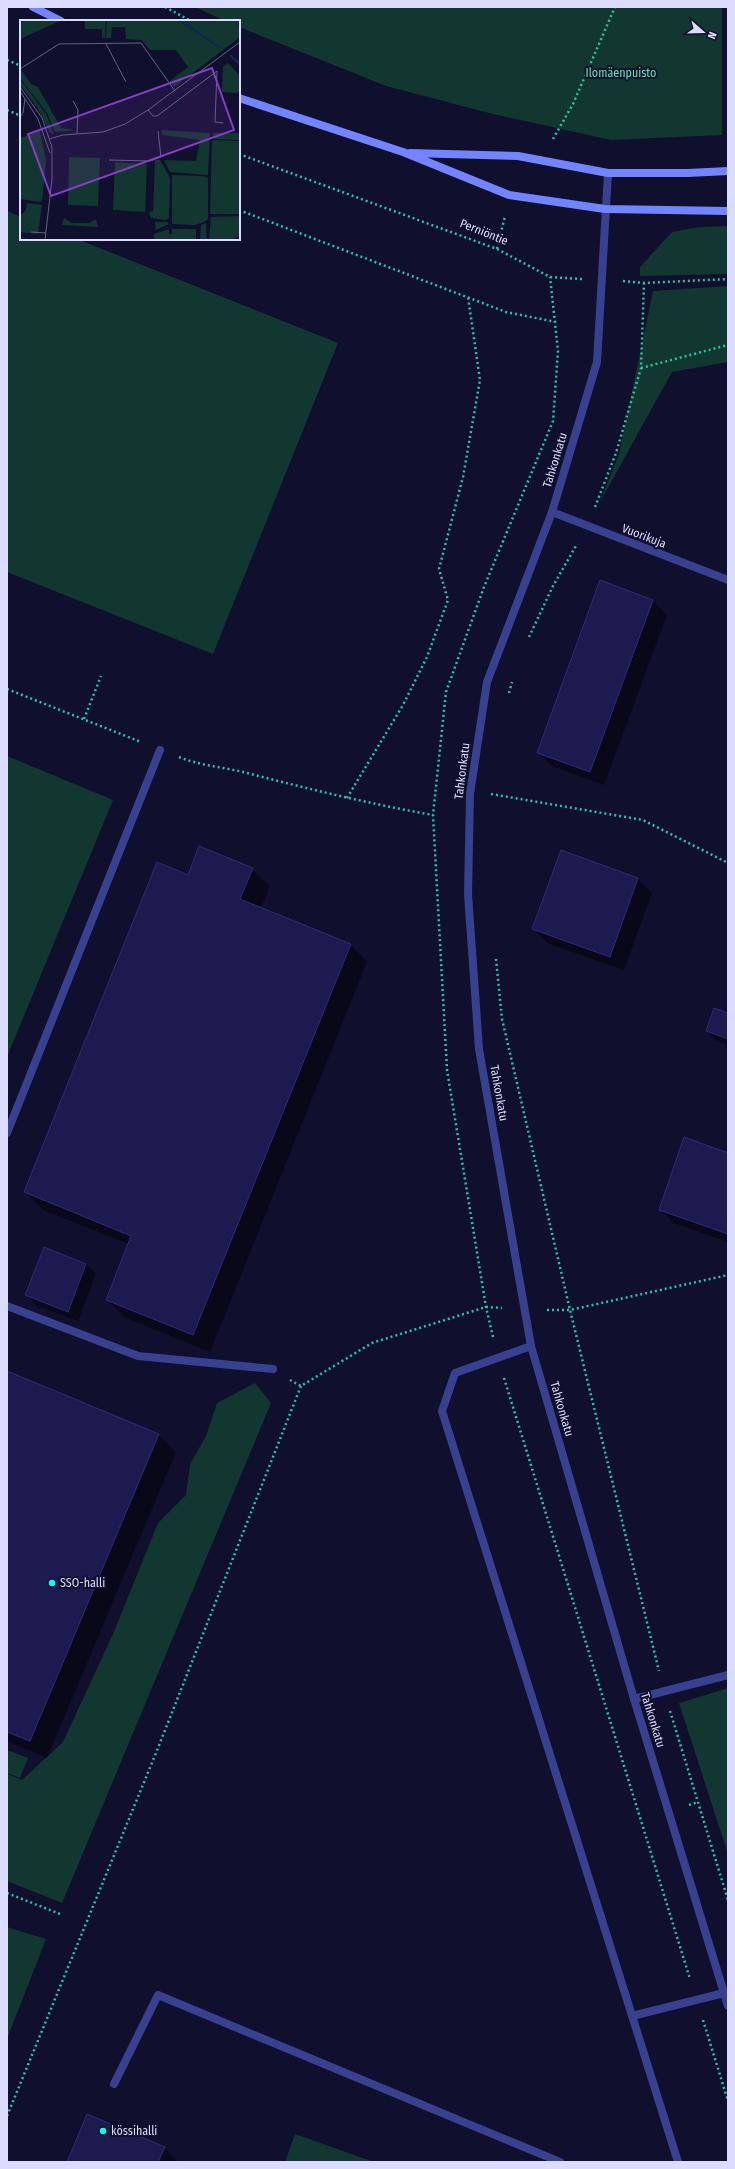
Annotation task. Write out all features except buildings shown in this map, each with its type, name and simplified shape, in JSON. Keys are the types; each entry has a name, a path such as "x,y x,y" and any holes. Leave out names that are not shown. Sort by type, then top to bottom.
{"main road":[{"path":"33,7 59,20"},
{"path":"240,98 403,152 509,195 605,209 728,211"},
{"path":"403,152 518,156 608,173 688,173 728,171"}],"street":[{"name":"Tahkonkatu","path":"608,173 597,362 552,512 487,682 470,794 468,894 479,1049 531,1346 634,1699 728,2006"},
{"name":"Vuorikuja","path":"552,512 587,527 728,580"},
{"path":"7,1133 160,750"},
{"path":"7,1306 138,1356 273,1369"},
{"path":"531,1346 455,1373 442,1411 678,2162"},
{"path":"634,1699 728,1675"},
{"path":"632,2016 724,1993"},
{"path":"114,2084 158,1995 560,2162"}],"path":[{"path":"165,7 189,20"},
{"path":"552,139 573,104 615,7"},
{"path":"7,60 20,66"},
{"path":"7,110 20,116"},
{"name":"Perniöntie","path":"240,154 497,249 550,277 644,283 728,279"},
{"path":"240,210 506,312 556,322"},
{"path":"550,277 558,350 553,421 484,587 446,692 433,815 447,1070 486,1307 498,1357 728,2101"},
{"path":"527,642 553,586 587,527 616,453 640,368 644,283"},
{"path":"347,798 403,704 427,657 448,600 439,569 462,477 480,380 468,297"},
{"path":"640,368 728,345"},
{"path":"84,719 101,676"},
{"path":"507,699 513,677"},
{"path":"7,689 198,765 224,767 347,798 433,815"},
{"path":"487,793 643,820 728,863"},
{"path":"496,958 502,1019 570,1310 664,1692 728,1900"},
{"path":"7,2116 156,1753 301,1386 372,1343 486,1307 570,1310 728,1276"},
{"path":"273,1369 301,1386"},
{"path":"7,1893 60,1914"}],"green space":[{"name":"Ilomäenpuisto","path":"195,7 722,7 722,135 611,140 493,114 386,86 240,27 240,20 223,20"},
{"path":"7,211 20,217 20,240 80,240 338,343 213,654 7,572"},
{"path":"728,226 728,274 640,276 640,267 672,232 699,227"},
{"path":"728,286 728,362 672,372 600,502 619,454 653,291"},
{"path":"7,756 113,800 7,1057"},
{"path":"255,1383 271,1403 62,1903 7,1881 7,1774 22,1780 63,1742 113,1634 158,1523 186,1495 190,1464 206,1436 217,1403"},
{"path":"728,1688 728,1854 679,1703"},
{"path":"7,1750 28,1758 20,1778 7,1773"},
{"path":"7,1927 46,1939 7,2039"},
{"path":"295,2134 374,2162 285,2162"}],"place":[{"name":"SSO-halli","path":"52,1583"},
{"name":"kössihalli","path":"103,2131"}]}
